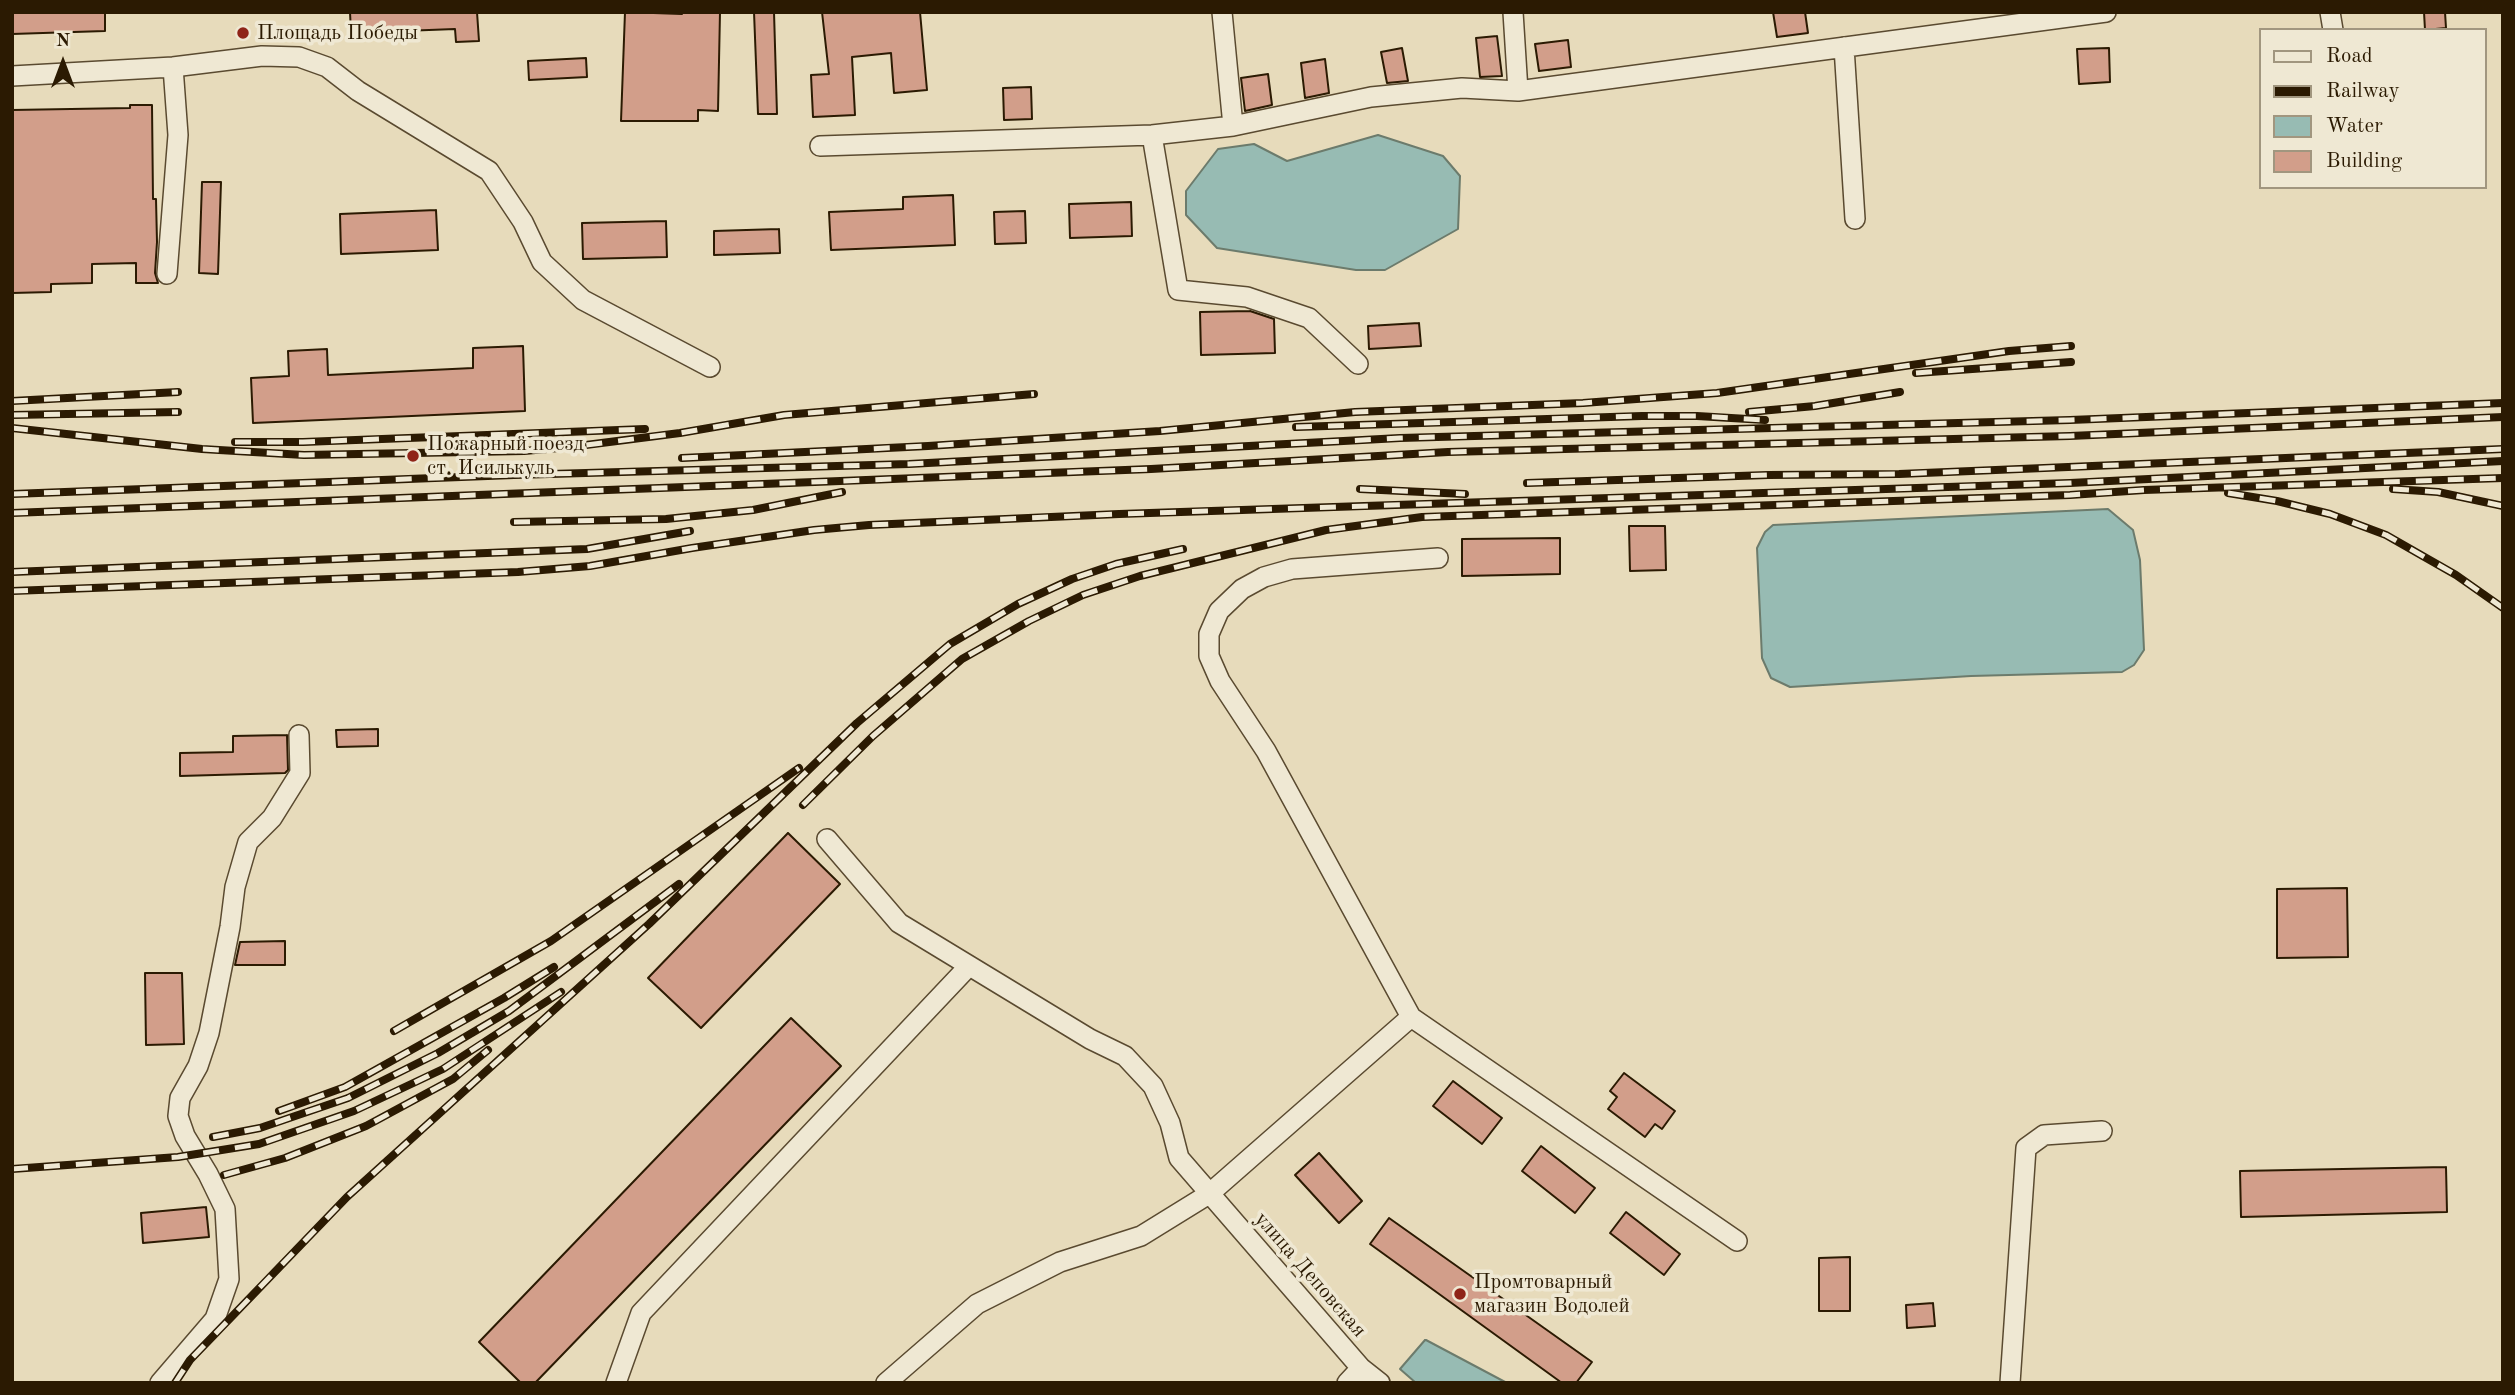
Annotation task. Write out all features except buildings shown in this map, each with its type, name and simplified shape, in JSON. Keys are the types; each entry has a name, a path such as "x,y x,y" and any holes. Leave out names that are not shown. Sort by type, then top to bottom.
{"street":[{"path":"1222,12 1233,126"},
{"path":"1513,12 1518,91"},
{"path":"820,146 1152,135 1233,126 1371,97 1462,88 1518,91 2106,12"},
{"path":"1844,47 1855,219"},
{"path":"12,76 173,67 262,56 299,57 327,68 358,91 488,171 523,222 542,262 583,300 710,367"},
{"path":"167,274 178,135 173,67"},
{"path":"1152,135 1178,290 1247,297 1309,318 1357,364"},
{"path":"1438,558 1292,569 1264,577 1242,589 1219,611 1209,634 1209,656 1220,681 1266,751 1411,1017 1737,1241"},
{"path":"160,1383 215,1319 229,1279 225,1209 185,1136 178,1116 180,1098 198,1066 209,1033 235,887 248,842 272,818 300,774 299,735"},
{"name":"улица Деповская","path":"827,839 899,923 1090,1039 1125,1056 1153,1086 1170,1123 1179,1158 1354,1376 1380,1383"},
{"path":"616,1383 641,1313 968,967"},
{"path":"886,1383 977,1304 1060,1262 1142,1236 1209,1194 1411,1017"},
{"path":"2010,1383 2026,1148 2044,1135 2102,1130"}],"water":[{"path":"1378,135 1443,156 1460,176 1458,229 1385,270 1356,270 1217,248 1186,215 1186,191 1218,149 1254,144 1287,161"},
{"path":"2108,509 2133,530 2140,560 2144,650 2134,665 2122,672 1971,676 1790,687 1771,678 1762,658 1757,548 1765,532 1773,525"},
{"path":"1425,1340 1507,1383 1416,1383 1400,1369"}],"railway":[{"path":"682,458 1160,431 1355,412 1583,403 1717,393 2009,351 2071,346"},
{"path":"1916,373 2071,362"},
{"path":"12,401 178,392"},
{"path":"1749,412 1815,406 1900,392"},
{"path":"12,428 202,449 304,455 524,451 680,433 784,415 1034,394"},
{"path":"12,494 514,475 909,464 1400,438 2070,420 2503,403"},
{"path":"12,415 178,412"},
{"path":"1296,427 1642,416 1765,420"},
{"path":"12,513 1151,469 1448,452 2070,436 2503,417"},
{"path":"235,442 303,442 645,429"},
{"path":"1527,483 1768,475 1899,474 2503,449"},
{"path":"12,591 518,572 590,566 814,530 869,525 1119,514 2070,483 2503,461"},
{"path":"803,805 873,736 962,659 1029,621 1083,595 1140,576 1326,530 1422,517 2503,478"},
{"path":"1360,489 1465,494"},
{"path":"2393,489 2438,492 2503,506"},
{"path":"514,522 666,519 753,510 842,492"},
{"path":"2228,493 2330,514 2386,535 2456,575 2503,608"},
{"path":"12,572 587,549 690,531"},
{"path":"175,1383 190,1360 347,1197 649,924 857,723 950,644 1018,604 1072,579 1116,564 1183,549"},
{"path":"394,1031 551,941 799,768"},
{"path":"213,1137 260,1128 348,1098 438,1053 509,1011 679,884"},
{"path":"279,1111 345,1087 554,967"},
{"path":"12,1169 178,1157 259,1144 354,1111 443,1069 561,992"},
{"path":"224,1175 285,1158 366,1126 453,1079 488,1050"}],"place":[{"name":"Площадь Победы","path":"243,33"},
{"name":"Пожарный поезд ст. Исилькуль","path":"413,456"},
{"name":"Промтоварный магазин Водолей","path":"1460,1294"}]}
